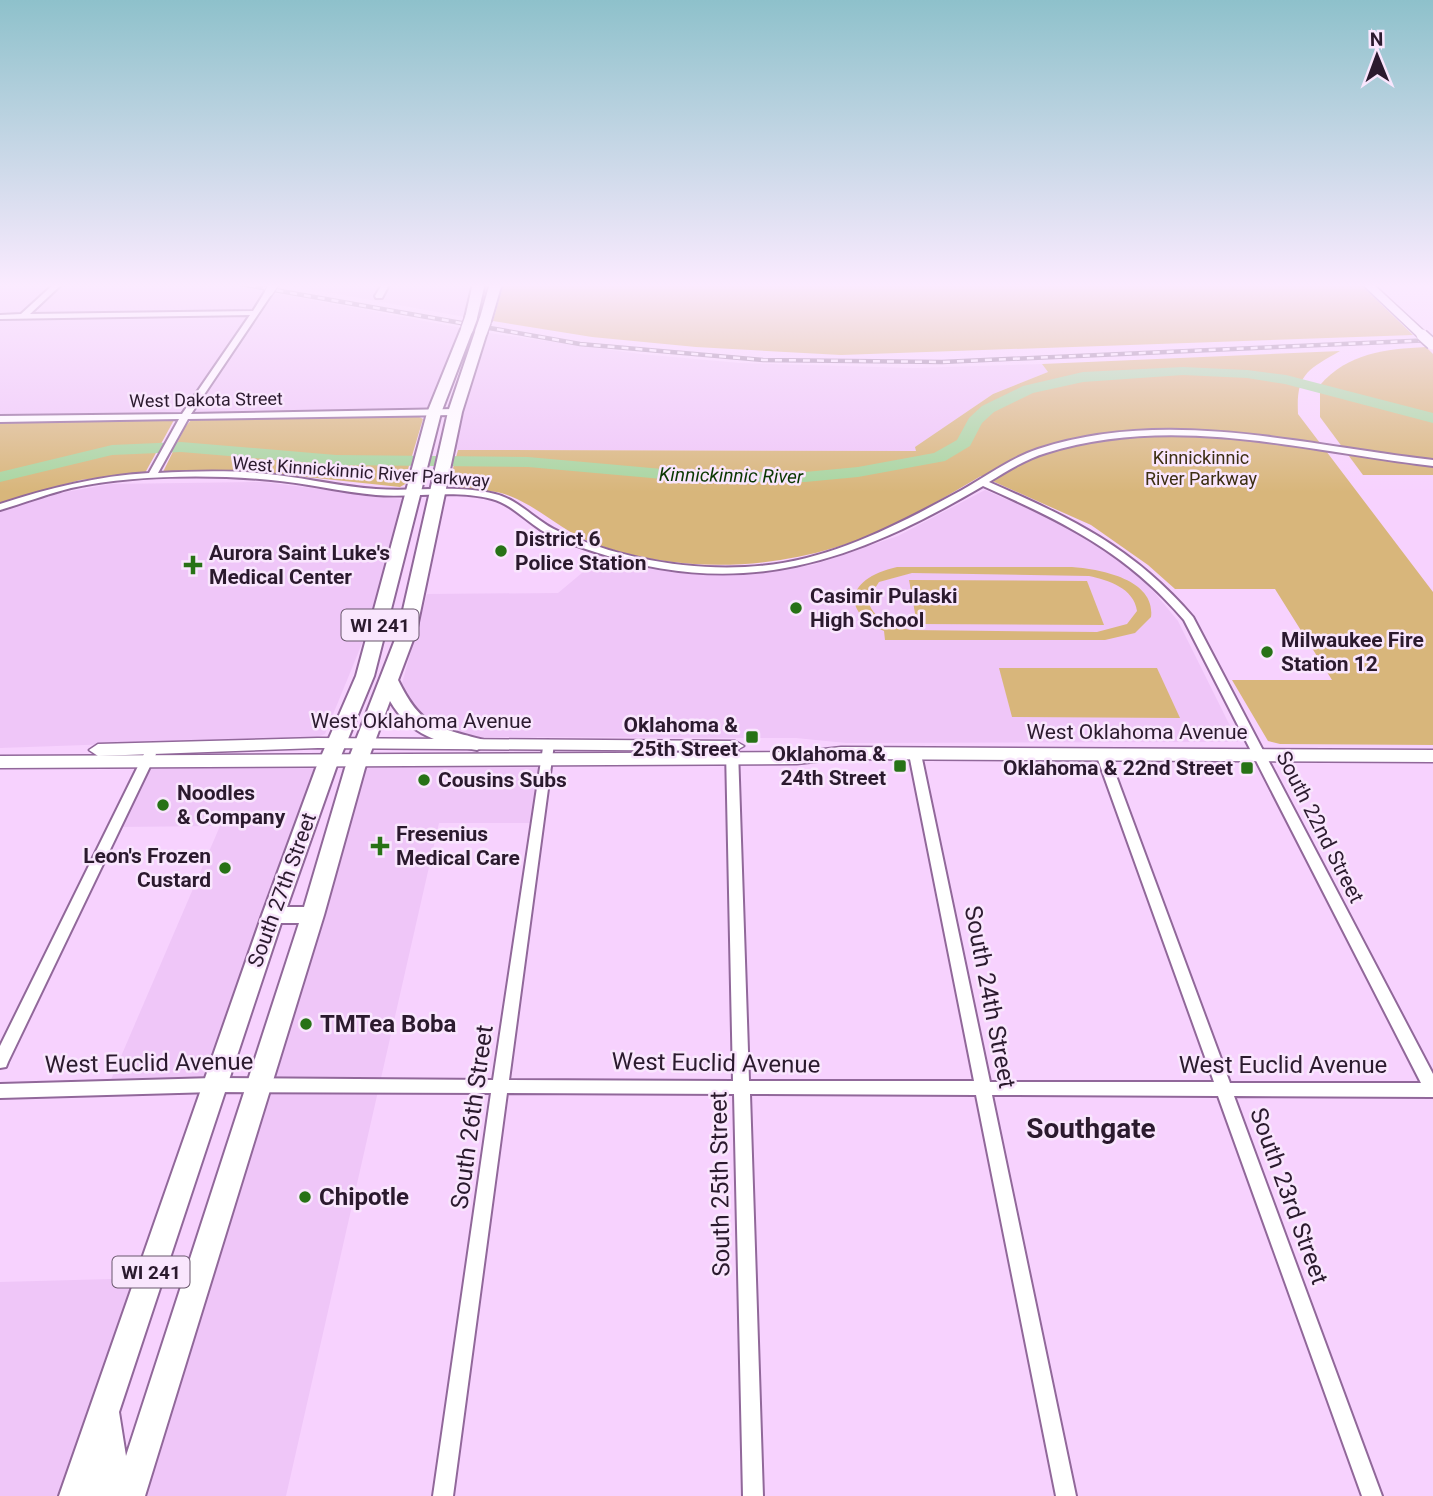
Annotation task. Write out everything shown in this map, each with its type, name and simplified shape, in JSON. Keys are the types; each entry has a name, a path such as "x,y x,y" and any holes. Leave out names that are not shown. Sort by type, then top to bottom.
{"main road":[{"path":"439,493 430,477 425,449 434,412 458,353"},
{"name":"South 27th Street","path":"75,1496 273,915 376,642 415,493 430,477 449,445 455,412 474,353"},
{"path":"415,493 422,503 428,538"},
{"name":"South 27th Street","path":"129,1496 313,915 361,751 407,632 439,493"},
{"path":"397,561 420,574"},
{"path":"389,681 401,710 415,724 449,739 477,744"},
{"name":"West Oklahoma Avenue","path":"361,751 477,744 547,752"},
{"name":"West Oklahoma Avenue","path":"0,762 334,751 732,752 797,758 841,753 1433,756"},
{"name":"West Oklahoma Avenue","path":"0,752 150,755"},
{"path":"273,915 313,915"},
{"path":"99,1496 110,1457 105,1409"}],"street":[{"path":"151,477 175,432 228,353"},
{"name":"West Dakota Street","path":"0,419 455,412"},
{"name":"West Kinnickinnic River Parkway","path":"0,507 83,483 151,477 256,476 370,491 481,495 505,501 546,529 633,561 687,569 750,570 825,558 889,534 1041,451 1092,438 1139,433 1245,437 1433,463"},
{"name":"South 22nd Street","path":"982,482 1079,526 1112,546 1169,594 1201,639 1433,1090"},
{"name":"South 26th Street","path":"443,1496 547,752"},
{"name":"South 25th Street","path":"732,752 753,1496"},
{"name":"South 24th Street","path":"915,754 1066,1496"},
{"name":"South 23rd Street","path":"1102,754 1372,1496"},
{"path":"0,1062 150,755"},
{"name":"West Euclid Avenue","path":"0,1091 214,1085 1433,1090"}],"shaded area":[{"path":"0,353 458,353 434,413 0,419"},
{"path":"475,353 631,353 740,363 914,368 1042,364 1048,372 993,394 916,447 916,451 458,450 449,445"},
{"name":"Aurora Saint Luke's Medical Center","path":"263,482 402,499 372,619 325,734 317,737 0,748 0,511 60,493 111,484"},
{"name":"Casimir Pulaski High School","path":"985,490 1069,526 1104,547 1140,575 1178,621 1238,742 846,743 796,738 480,737 460,735 415,718 401,687 427,594 558,593 601,557 661,570 716,575 756,574 813,565 898,536"},
{"path":"330,759 214,1085 107,1089 220,826 115,827 147,762"},
{"path":"358,759 546,760 537,823 439,823 286,1496 129,1496"},
{"path":"149,1278 75,1496 0,1496 0,1282"}],"green space":[{"path":"801,353 904,353 841,355"},
{"name":"Kinnickinnic River Parkway","path":"1337,353 1319,363 1302,381 1298,414 1433,592 1433,745 1280,744 1268,741 1232,680 1332,680 1275,589 1175,589 1148,565 1091,525 981,476 903,521 867,537 790,558 750,564 710,565 631,555 593,543 510,496 461,488 449,483 458,450 916,451 915,447 993,394 1048,372 1042,364"},
{"path":"1433,354 1433,475 1363,475 1320,417 1320,385 1343,366 1368,355"},
{"path":"416,415 423,419 406,476 407,483 400,487 269,473 163,472 185,427 192,419"},
{"path":"174,420 145,473 80,480 0,503 0,421"},
{"path":"897,567 1072,567 1096,570 1123,578 1145,593 1150,604 1151,617 1135,633 1105,640 885,640 884,631 859,613 855,603 855,594 860,586 881,572","holes":["912,573 1089,576 1119,586 1131,596 1137,611 1127,624 1097,632 910,630 878,616 873,612 868,599 879,582"]},
{"path":"909,580 1087,581 1104,625 917,624"},
{"path":"999,668 1157,668 1180,718 1012,717"}],"waterway":[{"name":"Kinnickinnic River","path":"0,477 112,450 181,447 336,460 528,462 696,477 805,477 858,472 939,457 964,443 975,421 988,409 1028,389 1083,377 1183,371 1247,374 1286,380 1433,418"}],"railway":[{"path":"681,353 763,360 942,362 1147,353"}],"place":[{"name":"District 6 Police Station","path":"501,551"},
{"name":"Aurora Saint Luke's Medical Center","path":"193,565"},
{"name":"Casimir Pulaski High School","path":"796,608"},
{"name":"Milwaukee Fire Station 12","path":"1267,652"},
{"name":"Oklahoma & 25th Street","path":"752,737"},
{"name":"Oklahoma & 24th Street","path":"900,766"},
{"name":"Oklahoma & 22nd Street","path":"1247,768"},
{"name":"Cousins Subs","path":"424,780"},
{"name":"Noodles & Company","path":"163,805"},
{"name":"Fresenius Medical Care","path":"380,846"},
{"name":"Leon's Frozen Custard","path":"225,868"},
{"name":"TMTea Boba","path":"306,1024"},
{"name":"Chipotle","path":"305,1197"}],"district":[{"name":"Southgate","path":"1091,1128"}]}
